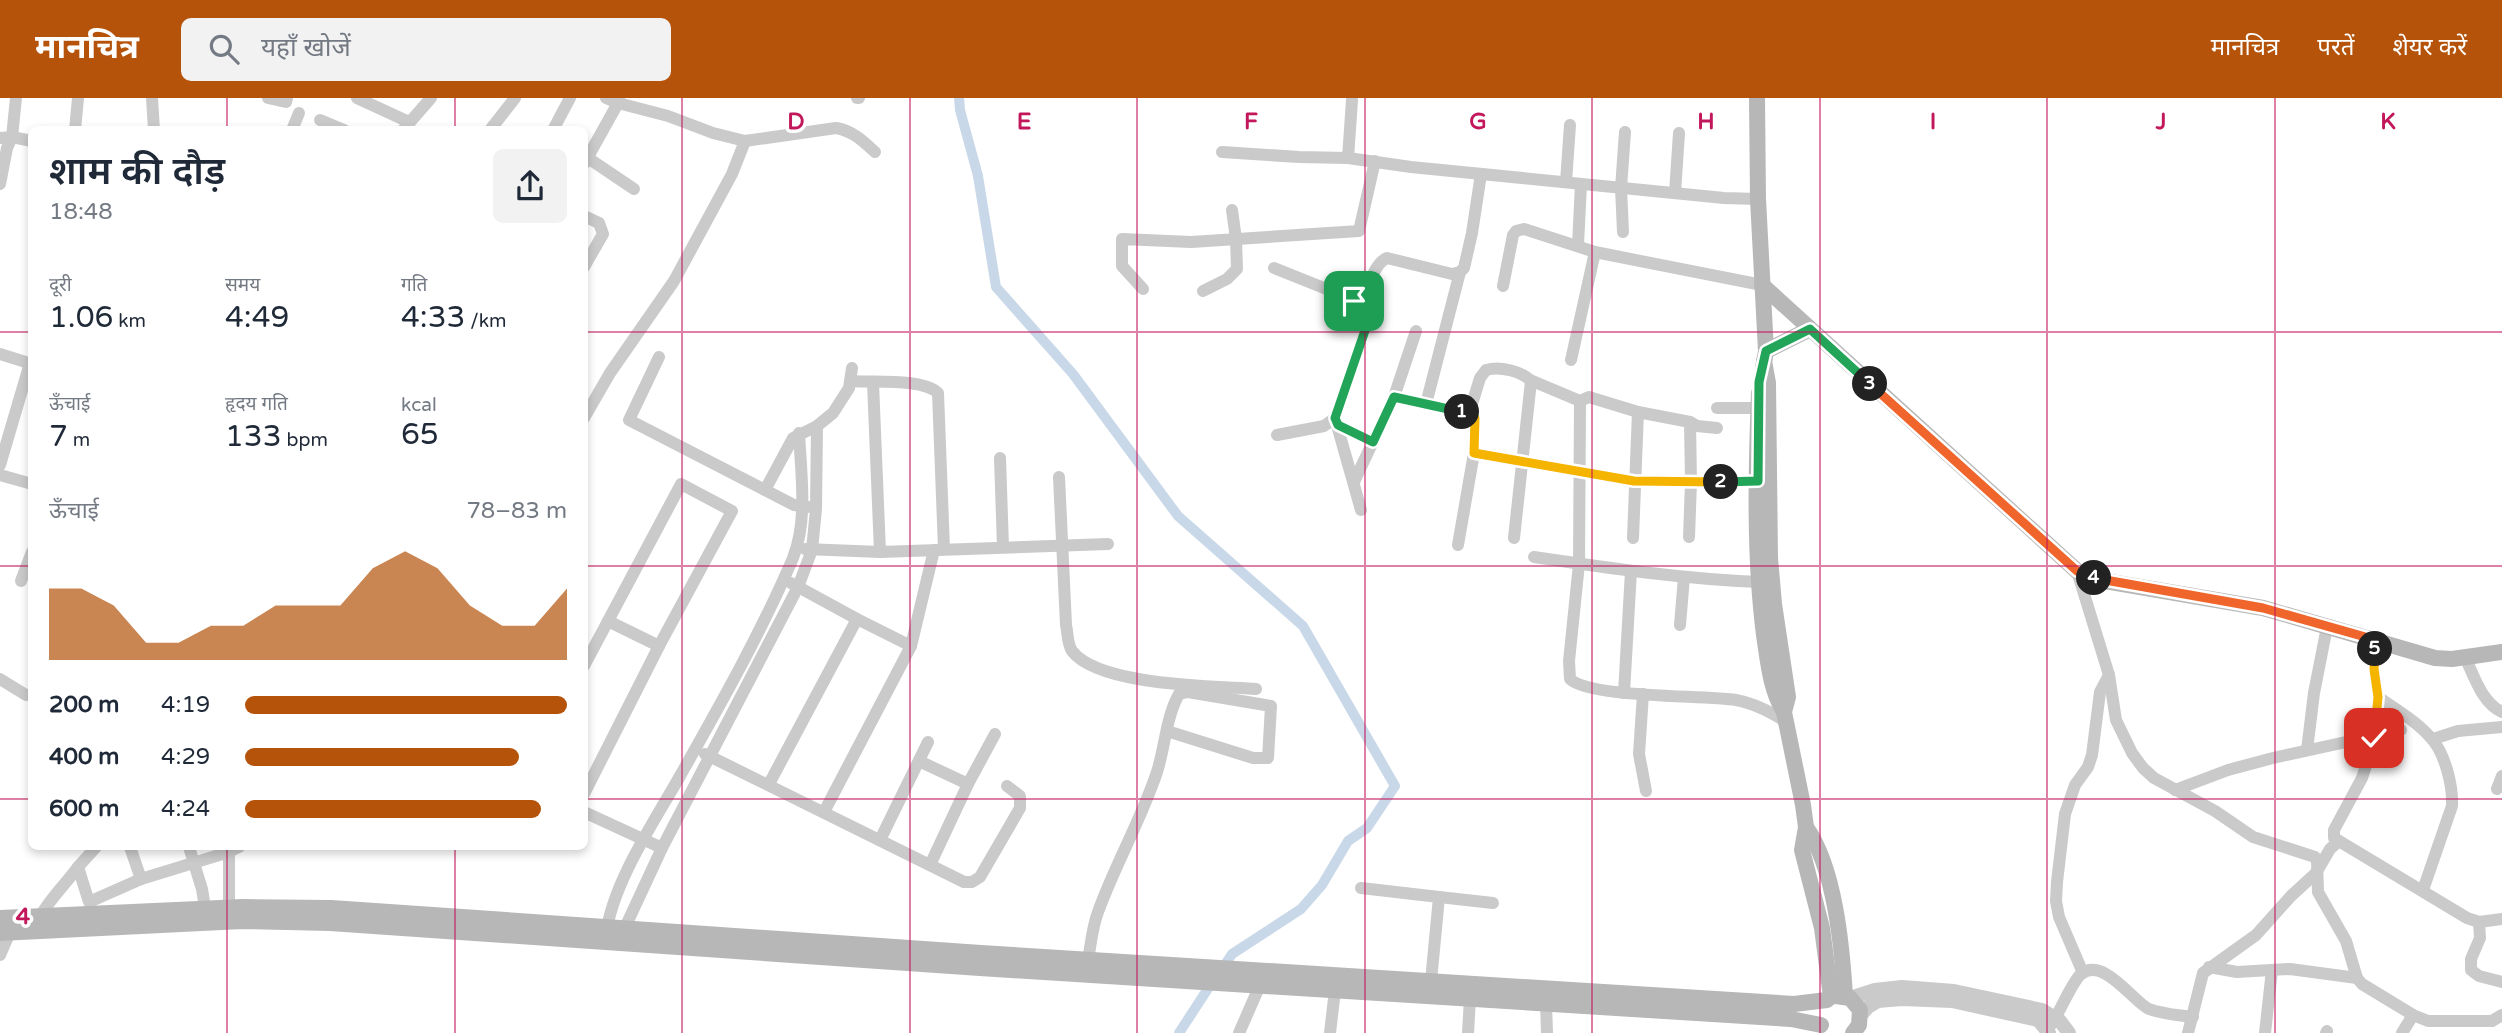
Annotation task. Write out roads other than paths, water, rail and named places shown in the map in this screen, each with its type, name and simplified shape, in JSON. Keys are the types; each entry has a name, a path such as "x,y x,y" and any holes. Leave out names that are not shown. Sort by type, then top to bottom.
{"main road":[{"path":"1757,98 1758,200 1765,356 1769,383 1770,558 1788,697 1785,717"},
{"path":"1762,285 2077,571 2099,580 2263,608 2435,658 2452,659 2502,652"},
{"path":"1810,329 1765,356 1759,382 1759,582 1767,656 1776,698 1785,717 1800,786 1806,827 1801,850 1839,998"},
{"path":"1806,827 1818,844 1836,914 1842,946 1839,998"},
{"path":"5,932 206,916 229,907 331,908 614,935 1261,985 1791,1019 1824,1030 1821,1009 1839,998"},
{"path":"0,918 206,916 1088,960 1794,1004 1839,998 1858,1005 1859,1028"}],"street":[{"path":"0,184 7,148 6,138 16,98"},
{"path":"75,126 78,98"},
{"path":"152,98 154,126"},
{"path":"268,98 286,102 287,98"},
{"path":"357,98 389,113 406,126 432,98"},
{"path":"389,113 394,98"},
{"path":"495,126 515,98"},
{"path":"555,126 570,98"},
{"path":"588,157 614,100 745,141 836,128 857,136 875,152"},
{"path":"1348,158 1352,100"},
{"path":"294,126 299,113"},
{"path":"320,120 334,126"},
{"path":"1566,182 1570,125"},
{"path":"1623,232 1621,188 1625,132"},
{"path":"1675,193 1679,133"},
{"path":"6,138 28,141"},
{"path":"588,411 610,373 674,281 732,173 745,141"},
{"path":"1222,152 1348,158 1481,174 1758,200"},
{"path":"588,162 634,188"},
{"path":"1143,289 1122,266 1122,239 1191,242 1359,232 1375,162"},
{"path":"1426,404 1460,272 1464,268 1481,174"},
{"path":"1578,246 1581,184"},
{"path":"1203,290 1227,279 1237,269 1232,210"},
{"path":"588,218 599,223 603,234 588,260"},
{"path":"1503,286 1516,231 1524,229 1595,252 1762,285"},
{"path":"1571,360 1595,252"},
{"path":"1364,304 1377,267 1387,258 1452,274 1460,272"},
{"path":"1275,268 1364,304 1370,312 1336,422 1361,510"},
{"path":"1354,482 1394,397 1416,331"},
{"path":"0,354 28,362"},
{"path":"659,357 629,420 794,505 816,509"},
{"path":"765,490 787,445 799,433 817,426 833,413 852,382 852,368"},
{"path":"1469,414 1480,378 1486,370 1496,368 1524,375 1580,401 1589,397 1638,412 1717,428"},
{"path":"0,465 6,418 28,370"},
{"path":"1514,538 1521,461 1532,386 1530,380"},
{"path":"824,812 911,646 939,550 938,393 933,388 919,384 852,382"},
{"path":"873,383 880,552"},
{"path":"1394,397 1469,414 1475,418 1474,453 1458,545"},
{"path":"1580,401 1579,564 1569,661 1570,679 1580,685 1624,693 1735,700 1785,717"},
{"path":"1717,408 1758,408"},
{"path":"1633,538 1638,412"},
{"path":"1277,435 1336,422 1373,442"},
{"path":"1689,537 1690,422"},
{"path":"614,935 663,848 798,587 811,550 816,509 817,426"},
{"path":"614,935 614,901 643,841 785,578 797,547 802,506 799,433"},
{"path":"1474,453 1634,481 1758,481"},
{"path":"1000,458 1003,547"},
{"path":"0,475 28,483"},
{"path":"1059,477 1066,625 1069,645 1073,652 1097,667 1155,682 1256,689"},
{"path":"588,658 681,484 732,511 588,786"},
{"path":"797,547 811,550 880,552 1108,544"},
{"path":"1534,557 1684,577 1759,582"},
{"path":"21,581 28,563"},
{"path":"1624,693 1631,571"},
{"path":"2077,571 2109,675 2116,720 2132,753 2143,768 2253,837 2315,857 2318,892 2346,941 2357,978 2362,984 2428,1027 2472,1027 2502,1015"},
{"path":"1680,625 1684,577"},
{"path":"785,578 857,620 911,646"},
{"path":"769,784 857,620"},
{"path":"608,621 659,646"},
{"path":"2307,750 2314,693 2327,626"},
{"path":"2376,640 2374,669 2378,697 2374,738 2362,778 2334,830 2334,838 2467,918 2479,922 2502,919"},
{"path":"2465,657 2486,700 2502,712"},
{"path":"2051,1027 2079,977 2056,901 2065,814 2075,785 2088,767 2092,755 2100,692 2109,675"},
{"path":"0,679 28,690"},
{"path":"1088,960 1098,911 1136,827 1157,772 1174,702 1179,694 1188,692 1270,706 1268,758 1253,758 1167,731"},
{"path":"1643,694 1639,754 1646,791"},
{"path":"2378,697 2433,740 2446,772 2452,806 2423,890"},
{"path":"2433,740 2458,731 2502,727"},
{"path":"2175,790 2228,770 2401,730"},
{"path":"930,865 995,734"},
{"path":"880,840 928,742"},
{"path":"695,749 964,882 972,882 980,877 1020,808 1020,796 1007,786"},
{"path":"919,761 968,784"},
{"path":"2497,789 2502,776"},
{"path":"588,814 663,848"},
{"path":"2188,1033 2203,973 2256,935 2316,873 2337,842"},
{"path":"40,917 48,903 93,850"},
{"path":"131,850 141,879"},
{"path":"190,850 202,889 206,916"},
{"path":"78,867 89,902 141,879 231,850"},
{"path":"229,907 234,850"},
{"path":"1361,888 1493,903"},
{"path":"1431,981 1439,897"},
{"path":"2479,922 2480,938 2471,959 2471,970 2479,976 2501,979"},
{"path":"0,955 5,932"},
{"path":"2209,967 2230,972 2290,969 2357,978"},
{"path":"2265,1033 2272,970"},
{"path":"2079,977 2104,973 2124,985 2137,1001 2149,1009 2193,1017"},
{"path":"1239,1033 1261,985"},
{"path":"1839,998 1902,987 1954,991 2042,1010 2051,1027"},
{"path":"1330,1033 1335,989"},
{"path":"1468,1033 1470,998"},
{"path":"1859,1028 1868,1007 1878,1001 1902,999 1952,1001 2038,1020 2069,1033"},
{"path":"1546,1003 1547,1033"},
{"path":"2402,1033 2413,1015"}],"waterway":[{"path":"959,98 978,176 996,287 1073,374 1178,516 1303,626 1395,786 1367,828 1348,841 1322,885 1301,909 1232,954 1226,963"},
{"path":"1179,1033 1209,987"}]}
